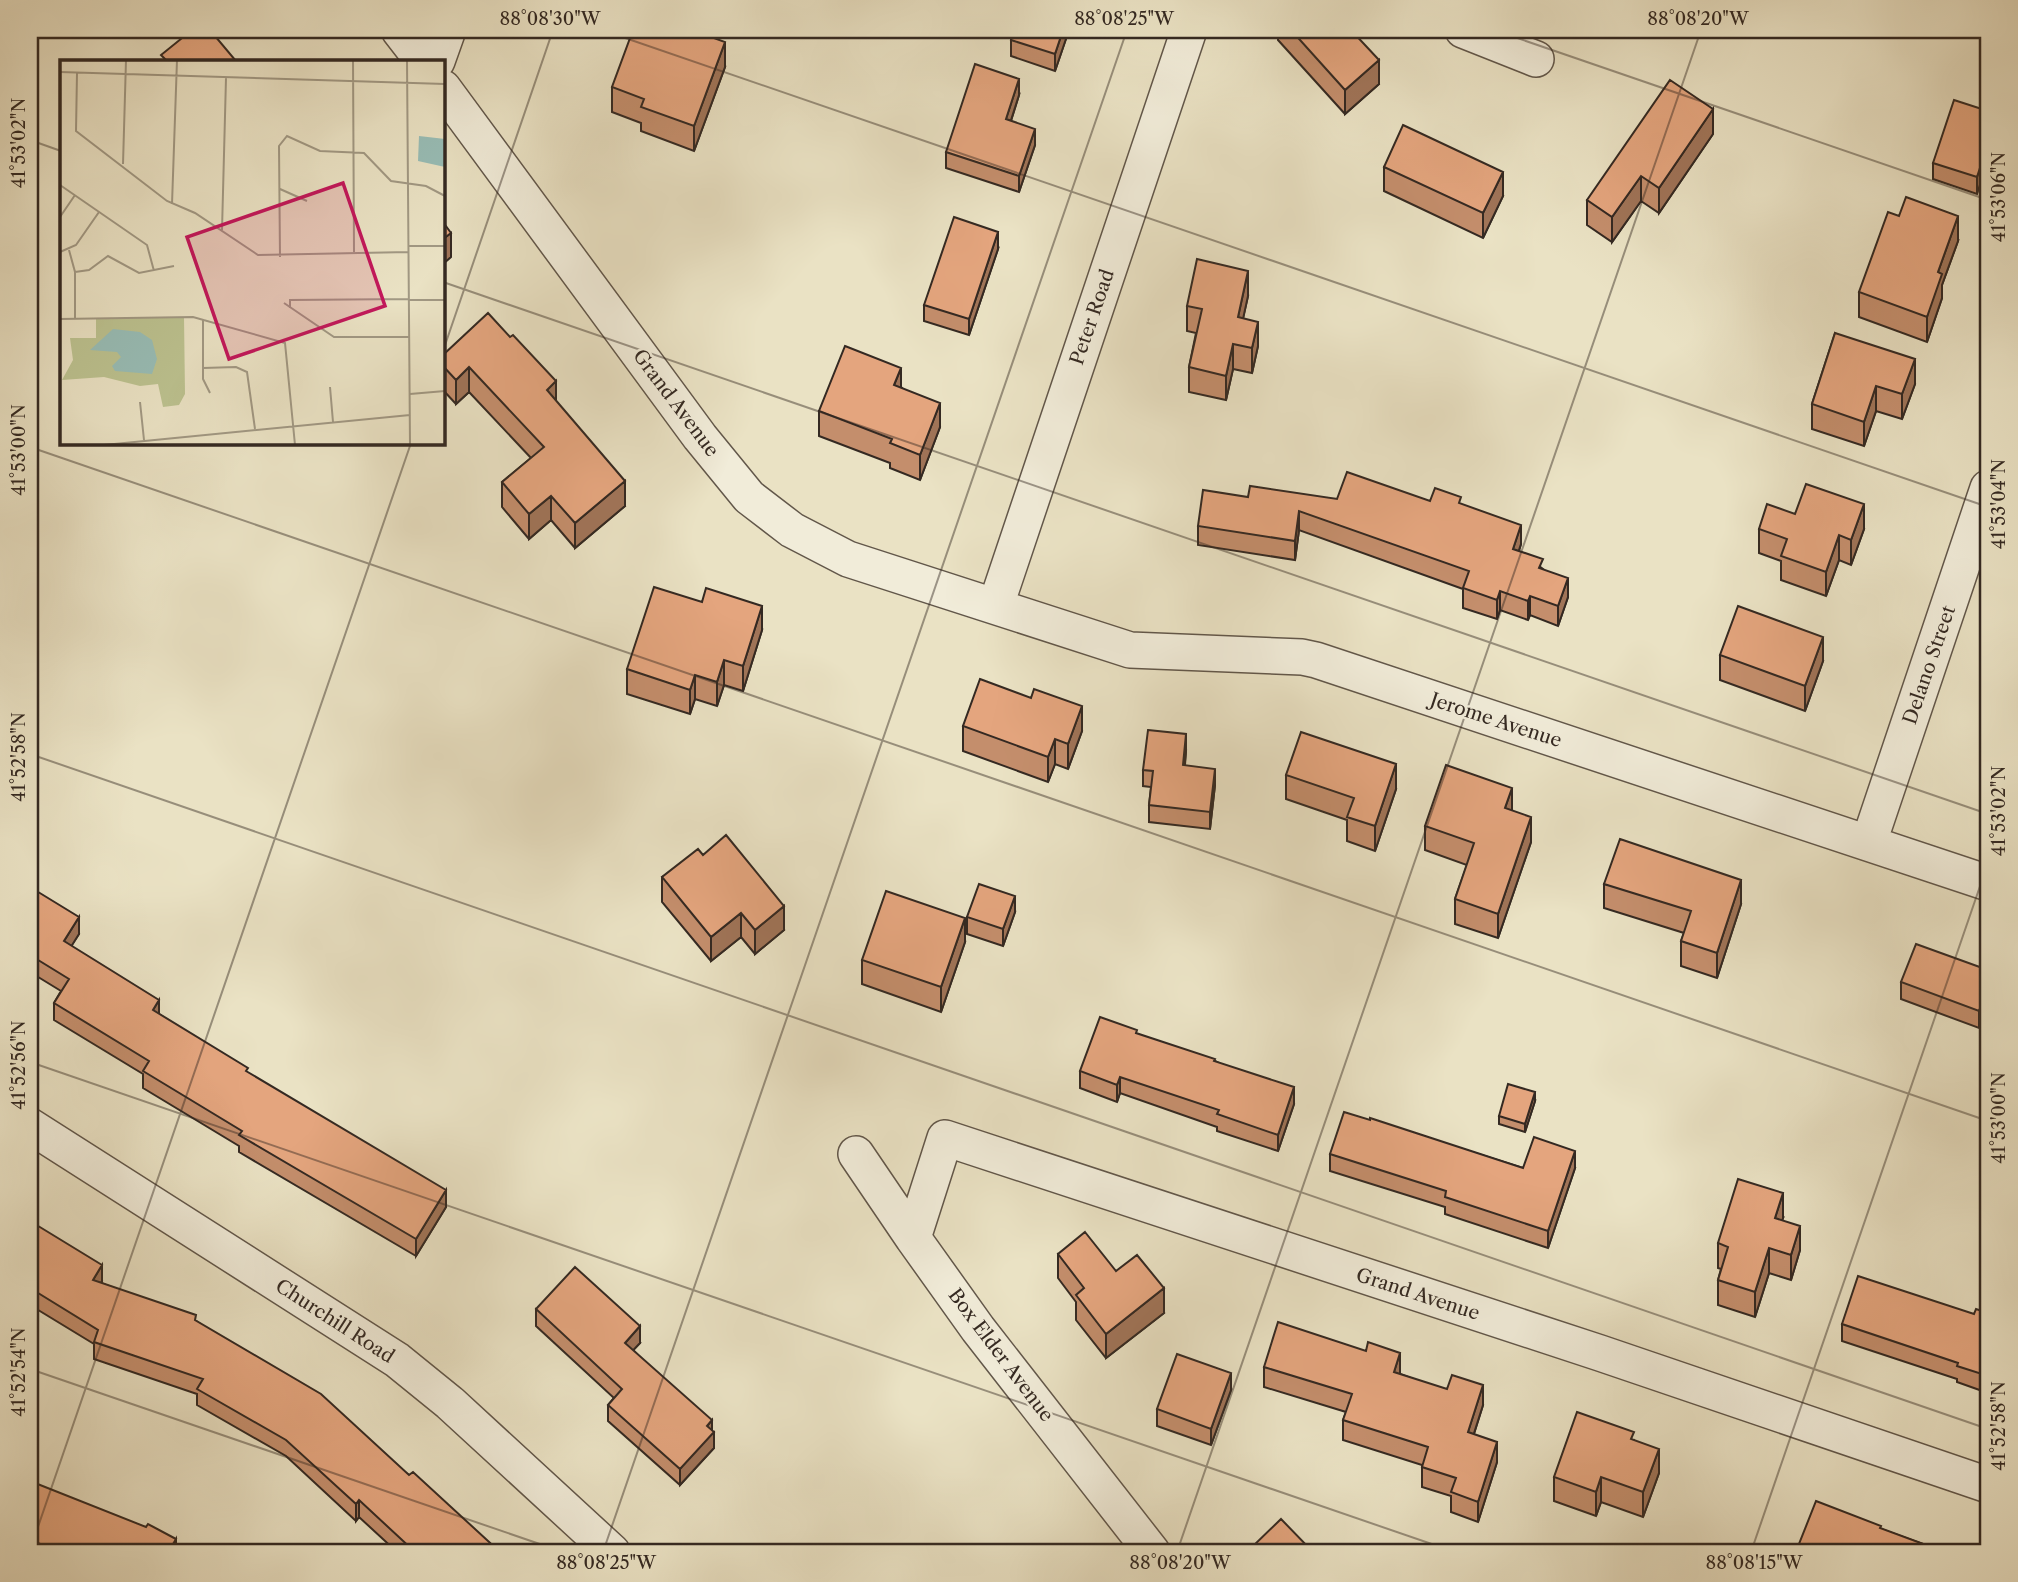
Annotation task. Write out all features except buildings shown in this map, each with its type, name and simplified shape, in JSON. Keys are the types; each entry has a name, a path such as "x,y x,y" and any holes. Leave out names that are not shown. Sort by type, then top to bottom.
{"street":[{"path":"399,30 422,60"},
{"path":"437,60 448,30"},
{"name":"Peter Road","path":"996,605 1189,30"},
{"path":"1463,30 1536,59"},
{"name":"Grand Avenue","path":"444,89 700,436 749,498 792,530 848,559 996,605"},
{"name":"Delano Street","path":"1869,842 1988,488"},
{"name":"Jerome Avenue","path":"996,605 1145,653 1302,657 1316,660 1988,883"},
{"name":"Churchill Road","path":"30,1126 397,1360 450,1403 612,1552"},
{"name":"Grand Avenue","path":"912,1238 945,1139 1573,1345 1988,1485"},
{"name":"Box Elder Avenue","path":"856,1154 912,1238 978,1329 1152,1552"}]}
